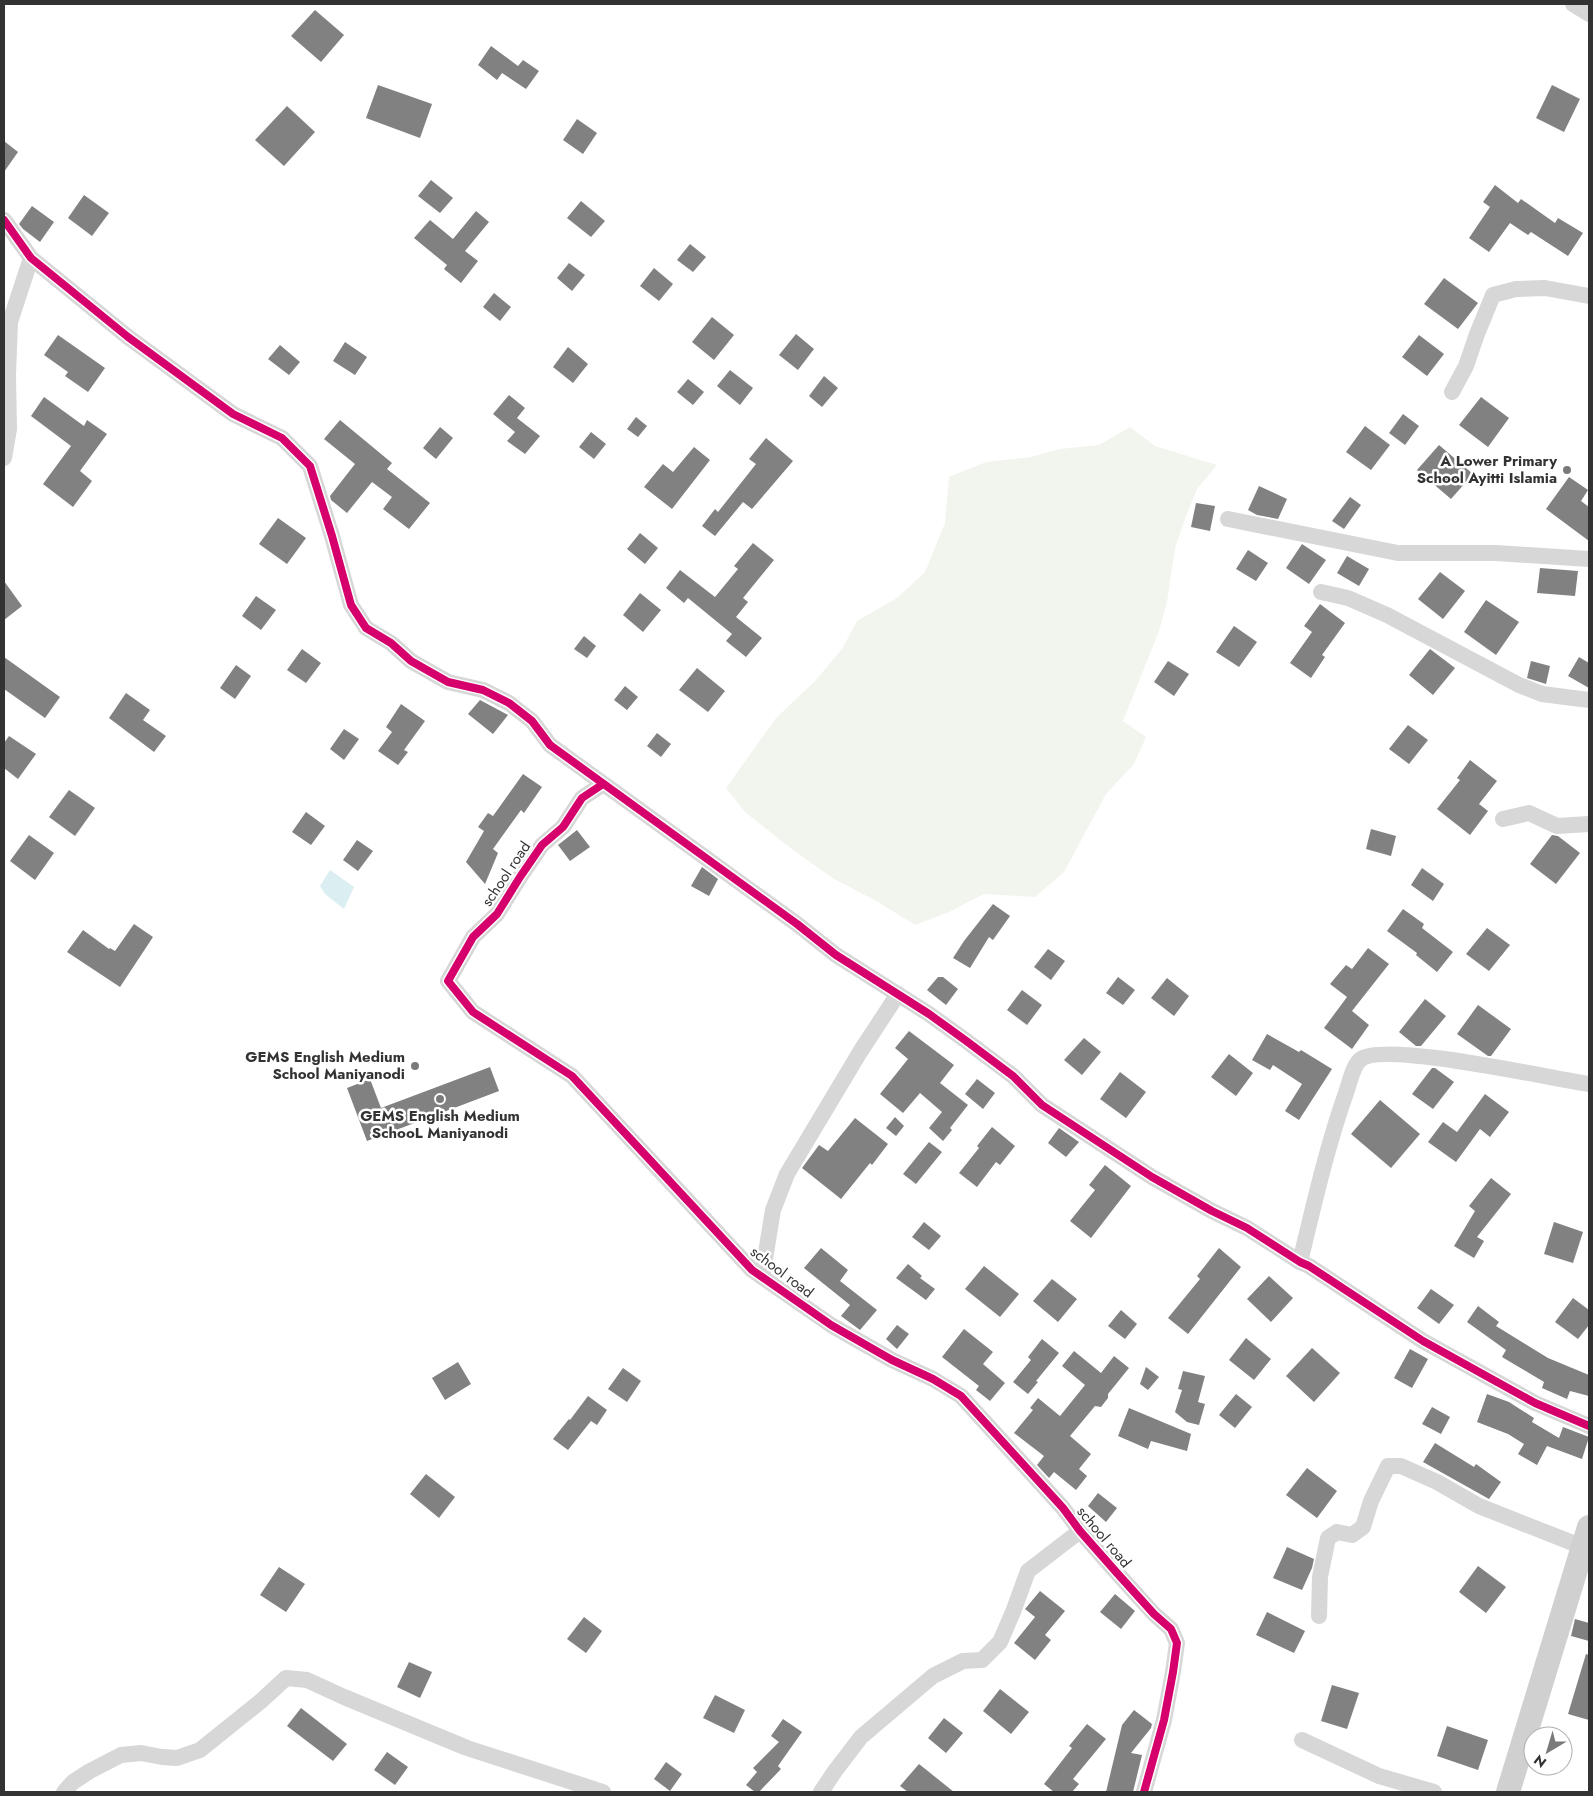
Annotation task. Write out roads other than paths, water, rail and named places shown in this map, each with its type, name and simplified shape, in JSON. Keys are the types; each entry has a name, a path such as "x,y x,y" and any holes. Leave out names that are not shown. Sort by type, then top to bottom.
{"main road":[{"path":"1508,1792 1586,1537"}],"street":[{"path":"1573,4 1589,14"},
{"path":"4,220 31,258 128,337 233,414 282,438 310,466 351,605 366,628 391,643 411,660 448,682 483,690 509,703 532,721 550,745 797,924 836,955 929,1014 1012,1076 1042,1105 1152,1177 1212,1211 1248,1228 1423,1341 1535,1404 1589,1426"},
{"path":"4,458 9,429 8,375 10,322 31,258"},
{"path":"1452,392 1466,366 1493,295 1516,289 1545,288 1589,296"},
{"path":"1228,519 1398,553 1496,553 1589,560"},
{"path":"1321,592 1348,598 1386,615 1519,686 1542,694 1589,700"},
{"name":"school road","path":"603,784 582,798 563,827 542,845 497,914 473,938 448,981 473,1012 572,1076 752,1270 831,1325 892,1360 934,1379 961,1396 1063,1508 1080,1531 1123,1580 1171,1629 1177,1643 1164,1720 1144,1792"},
{"path":"1502,819 1529,813 1557,826 1589,824"},
{"path":"762,1277 773,1210 787,1174 860,1052 898,994"},
{"path":"1300,1262 1325,1159 1354,1069 1361,1059 1374,1054 1418,1056 1589,1084"},
{"path":"1319,1616 1320,1577 1328,1538 1337,1532 1352,1535 1362,1528 1371,1501 1388,1466 1401,1466 1436,1482 1479,1506 1586,1537"},
{"path":"821,1792 861,1737 933,1676 962,1661 982,1660 1000,1642 1028,1570 1080,1531"},
{"path":"64,1792 73,1782 121,1755 141,1753 177,1758 200,1750 254,1707 286,1678 307,1680 468,1748 603,1792"},
{"path":"1302,1740 1379,1776 1434,1792"}],"place":[{"name":"A Lower Primary School Ayitti Islamia","path":"1567,470"},
{"name":"GEMS English Medium School Maniyanodi","path":"415,1066"},
{"name":"GEMS English Medium SchooL Maniyanodi","path":"440,1099"}]}
